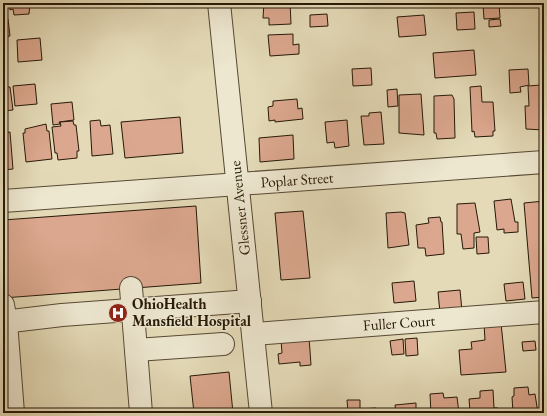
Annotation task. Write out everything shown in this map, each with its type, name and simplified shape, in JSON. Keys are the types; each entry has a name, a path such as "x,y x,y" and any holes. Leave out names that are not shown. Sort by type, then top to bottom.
{"street":[{"name":"Glessner Avenue","path":"219,3 262,413"},
{"name":"Poplar Street","path":"3,201 544,162"},
{"path":"131,288 141,413"},
{"path":"13,413 4,317 62,316 250,301"},
{"name":"Fuller Court","path":"253,334 544,312"},
{"path":"136,350 223,344"}],"building":[{"path":"10,3 30,3 29,14 14,15 13,9 10,10"},
{"path":"42,3 59,3 59,6 42,7"},
{"path":"264,3 290,3 291,24 269,25 269,18 263,18"},
{"path":"499,3 500,18 484,19 483,4"},
{"path":"474,12 475,29 457,30 456,13"},
{"path":"327,14 328,26 310,27 310,15"},
{"path":"424,15 426,35 399,37 397,17"},
{"path":"8,19 10,36 3,37 3,20"},
{"path":"500,19 501,26 489,27 489,20"},
{"path":"293,34 293,45 299,44 299,54 270,56 268,35"},
{"path":"40,38 42,60 18,62 17,40"},
{"path":"474,50 476,75 435,78 433,53"},
{"path":"371,68 372,85 353,86 352,69"},
{"path":"528,69 529,85 520,87 521,92 510,93 509,70"},
{"path":"35,84 37,104 15,106 13,86"},
{"path":"541,85 542,105 544,105 544,130 526,129 525,106 529,106 528,86"},
{"path":"481,86 482,102 493,102 495,131 493,131 493,136 475,137 474,131 472,132 470,87"},
{"path":"3,87 10,87 13,110 3,111"},
{"path":"397,89 398,106 388,107 387,90"},
{"path":"421,94 424,135 399,133 399,95"},
{"path":"452,95 454,99 455,138 437,139 436,133 434,133 434,96"},
{"path":"297,99 298,109 302,108 303,119 275,122 275,120 269,121 268,107 273,106 273,101"},
{"path":"72,102 74,120 59,122 60,124 53,125 51,104"},
{"path":"381,112 384,144 364,145 361,116 369,116 369,113"},
{"path":"180,117 183,153 125,158 121,122"},
{"path":"100,120 101,126 110,125 113,154 92,156 90,121"},
{"path":"347,120 349,146 335,148 334,142 327,143 325,122"},
{"path":"73,121 74,125 76,125 79,151 77,151 77,158 58,160 57,153 55,153 52,127 61,126 60,122"},
{"path":"46,124 47,131 49,131 52,159 26,162 23,133 25,133 25,129"},
{"path":"10,132 13,169 3,170 3,133"},
{"path":"293,135 294,159 260,162 259,138"},
{"path":"511,199 515,222 518,222 518,232 504,233 504,229 497,230 494,201"},
{"path":"544,201 544,297 532,298 524,203"},
{"path":"475,203 480,232 474,233 474,248 463,249 461,234 457,234 457,204"},
{"path":"196,206 201,283 3,298 3,220"},
{"path":"303,211 310,278 281,280 275,213"},
{"path":"386,213 405,213 409,245 388,248"},
{"path":"440,217 442,222 444,254 426,256 425,248 418,248 416,225 429,223 428,218"},
{"path":"476,237 488,237 489,253 477,254"},
{"path":"414,281 416,301 394,303 392,283"},
{"path":"523,282 525,299 506,301 504,284"},
{"path":"460,290 462,311 440,313 438,292"},
{"path":"501,323 506,372 461,375 459,350 472,349 471,342 485,340 484,324"},
{"path":"309,337 311,365 300,366 300,362 279,364 278,354 282,353 281,340"},
{"path":"417,338 418,355 406,356 405,339"},
{"path":"403,339 404,354 392,355 390,341"},
{"path":"535,341 536,350 523,351 522,342"},
{"path":"229,372 233,413 194,413 190,376"},
{"path":"528,387 529,395 535,394 538,413 513,413 512,397 514,396 514,388"},
{"path":"493,390 494,408 498,408 498,413 472,413 472,411 470,411 469,399 480,398 480,391"},
{"path":"443,393 444,398 457,397 459,413 431,413 430,394"},
{"path":"347,400 360,400 360,409 376,408 377,413 348,413"},
{"path":"416,403 416,413 396,413 395,405"},
{"path":"312,409 312,413 288,413 288,410"}],"place":[{"name":"OhioHealth Mansfield Hospital","path":"118,313"}]}
